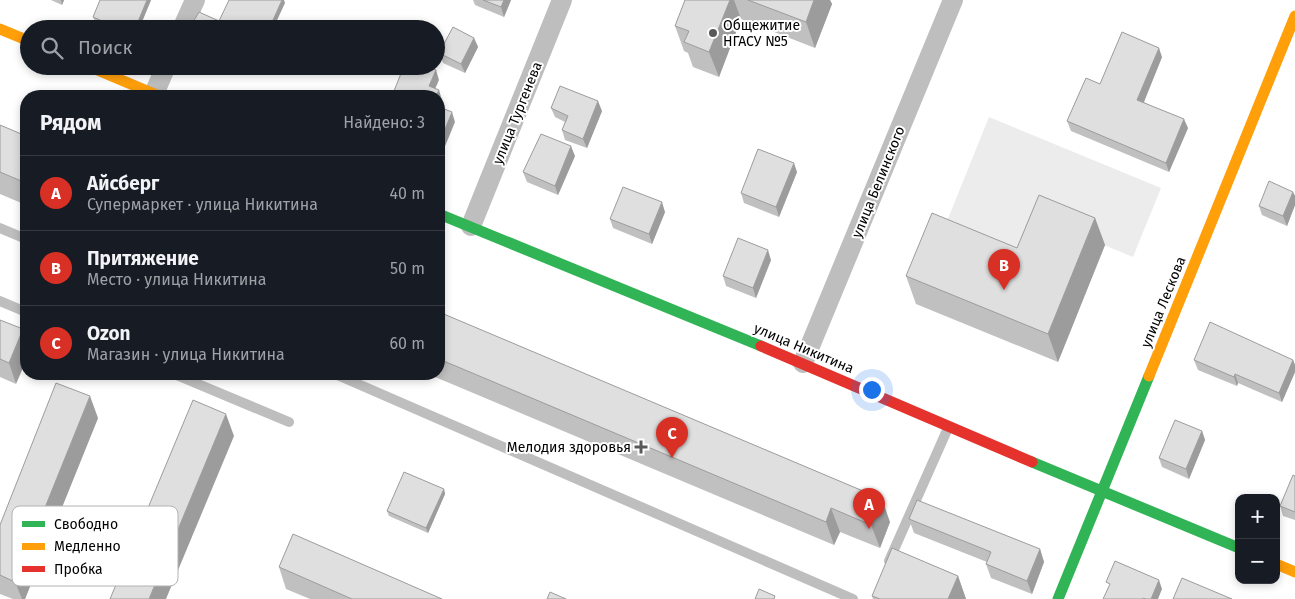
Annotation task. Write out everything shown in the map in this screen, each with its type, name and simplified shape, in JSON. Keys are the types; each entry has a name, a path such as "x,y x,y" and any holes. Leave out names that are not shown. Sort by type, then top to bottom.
{"main road":[{"name":"улица Лескова","path":"1058,599 1295,16"},
{"path":"0,29 20,37"},
{"path":"109,75 145,90"},
{"name":"улица Никитина","path":"445,216 803,363 948,427 1235,546"},
{"path":"1280,566 1295,572"}],"street":[{"path":"186,20 195,0"},
{"name":"улица Тургенева","path":"471,226 562,0"},
{"name":"улица Белинского","path":"803,363 953,0"},
{"path":"159,90 163,75"}],"lane":[{"path":"0,228 20,236"},
{"path":"0,301 20,309"},
{"path":"188,380 289,422"},
{"path":"363,380 853,599"},
{"path":"884,573 948,427"}],"shaded area":[{"path":"989,117 1161,188 1133,257 1037,217 1019,262 943,231"}],"building":[{"path":"100,0 147,0 139,20 100,20 93,17"},
{"path":"229,0 282,0 273,20 219,20"},
{"path":"483,0 504,0 501,7"},
{"path":"685,0 730,0 709,52 684,42 689,31 675,26"},
{"path":"748,0 814,0 806,22"},
{"path":"199,12 217,20 194,20"},
{"path":"453,27 474,38 461,64 445,56 445,42"},
{"path":"1122,32 1159,48 1137,100 1184,119 1166,163 1067,121 1086,78 1100,84"},
{"path":"400,75 434,75 429,86 439,90 394,90"},
{"path":"560,86 598,101 583,139 562,130 568,116 551,108"},
{"path":"445,109 452,112 445,129"},
{"path":"0,125 20,133 20,180 0,172"},
{"path":"541,134 571,146 555,186 523,172"},
{"path":"758,149 794,163 776,207 741,193"},
{"path":"1269,181 1293,192 1283,216 1259,206"},
{"path":"623,187 662,202 649,234 610,219"},
{"path":"1039,195 1095,218 1048,334 906,276 932,213 1017,248"},
{"path":"738,238 768,250 753,288 723,276"},
{"path":"445,315 882,499 871,525 831,508 826,522 445,362"},
{"path":"0,320 20,328 20,336 9,363 0,359"},
{"path":"1210,322 1293,360 1279,393 1235,374 1234,377 1194,360"},
{"path":"56,383 90,396 46,506 12,506 12,581 0,575 0,525"},
{"path":"193,400 226,414 178,529 178,506 149,506"},
{"path":"1175,420 1202,431 1186,469 1159,458"},
{"path":"404,472 444,489 426,528 387,511"},
{"path":"1293,475 1295,476 1295,512 1280,506"},
{"path":"917,500 1040,549 1027,581 986,564 991,552 909,519"},
{"path":"293,534 442,599 352,599 279,567"},
{"path":"892,548 958,576 948,599 880,599 872,596"},
{"path":"1115,561 1159,580 1151,599 1103,599 1110,584 1106,582"},
{"path":"1182,578 1232,599 1173,599"},
{"path":"115,586 154,586 149,599 110,599"},
{"path":"759,589 775,596 774,599 755,599"},
{"path":"550,592 566,599 547,599"}],"traffic: fast":[{"path":"445,216 761,346"},
{"path":"1058,599 1149,376"},
{"path":"1032,462 1235,546"}],"traffic: slow":[{"path":"1149,376 1295,16"},
{"path":"0,29 20,37"},
{"path":"109,75 145,90"},
{"path":"1280,566 1295,572"}],"traffic: jam":[{"path":"761,346 1032,462"}],"place":[{"name":"Общежитие НГАСУ №5","path":"713,33"},
{"name":"Притяжение","path":"1004,290"},
{"name":"Мелодия здоровья","path":"641,447"},
{"name":"Ozon","path":"672,458"},
{"name":"Айсберг","path":"869,529"}]}
